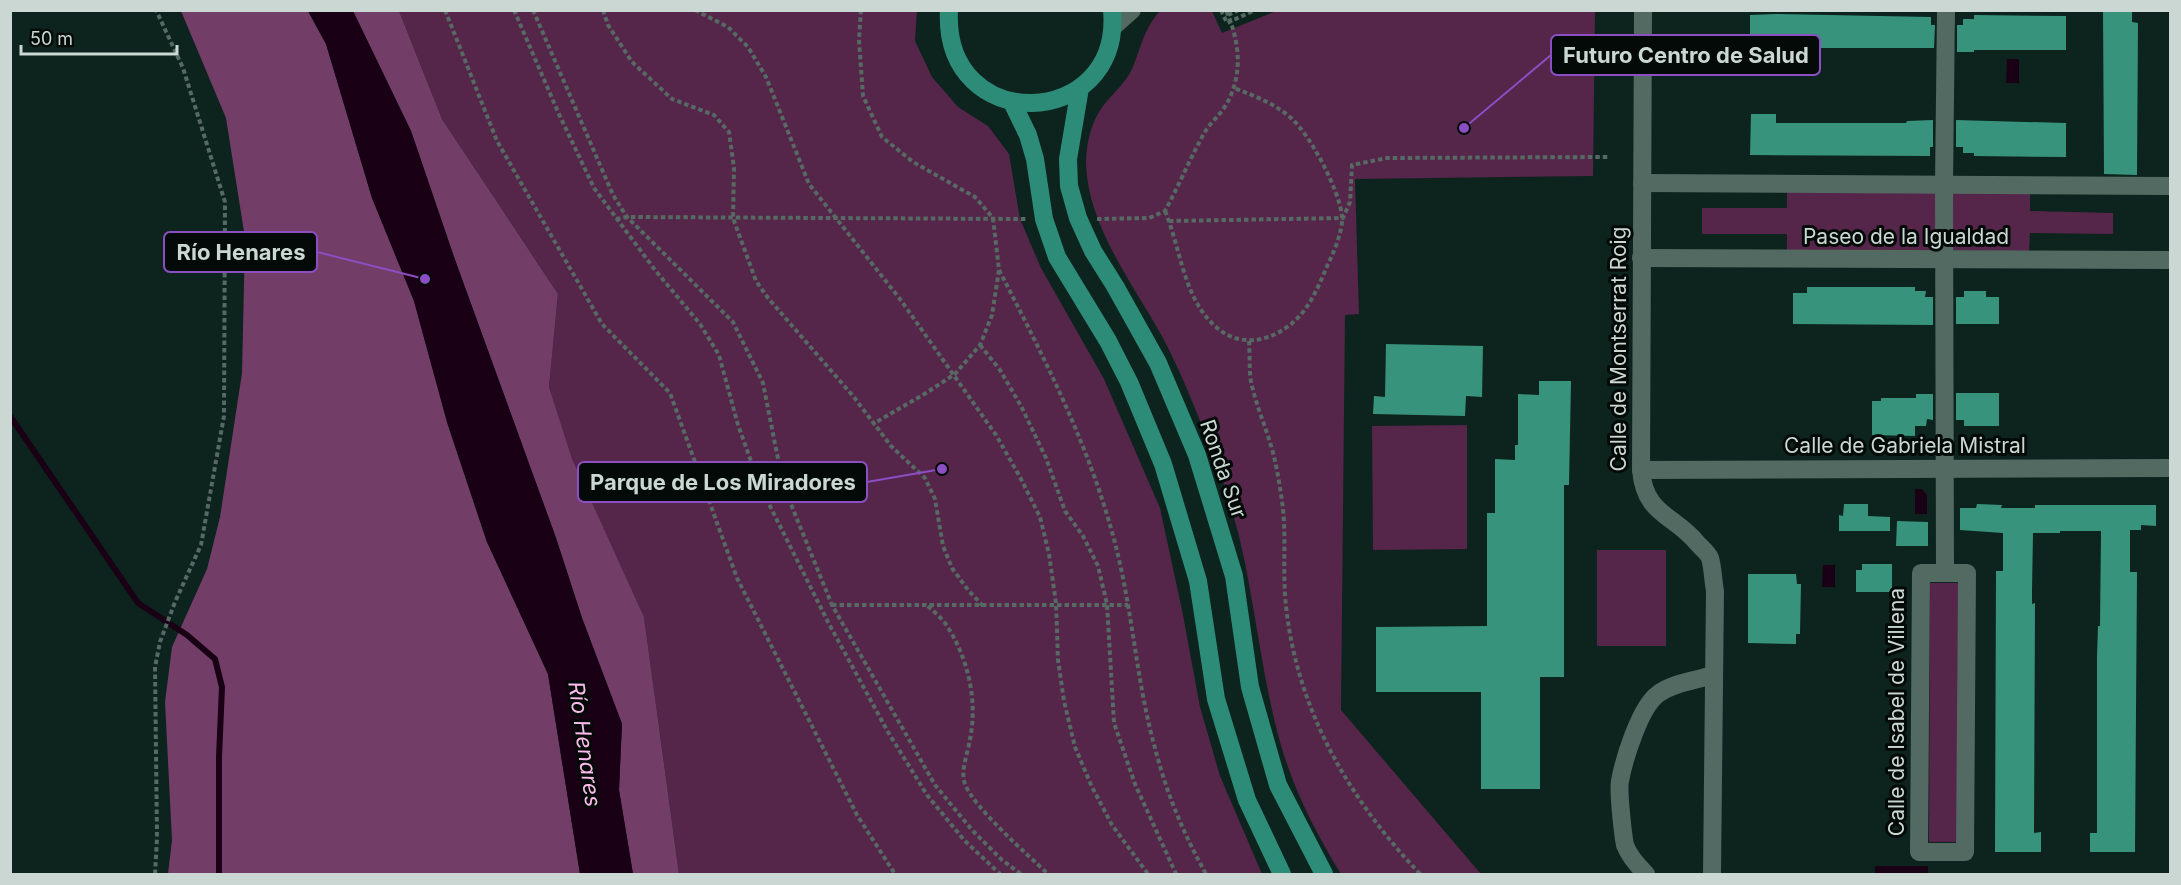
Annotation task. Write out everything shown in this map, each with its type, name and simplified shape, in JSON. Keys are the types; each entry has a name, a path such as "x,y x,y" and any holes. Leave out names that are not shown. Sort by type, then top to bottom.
{"main road":[{"path":"949,10 948,28 953,51 969,78 990,94 1012,102 1033,104 1057,100 1080,88 1097,71 1108,51 1113,18"},
{"name":"Ronda Sur","path":"1080,88 1068,159 1069,186 1078,218 1093,252 1115,286 1158,363 1197,455 1233,576 1250,687 1278,785 1324,874"},
{"path":"1012,102 1028,135 1035,159 1033,221 1108,341 1129,382 1163,464 1198,581 1216,699 1247,800 1282,874"}],"street":[{"path":"1113,18 1132,10"},
{"name":"Calle de Montserrat Roig","path":"1643,10 1642,486 1649,500 1658,510 1691,534 1710,557 1715,591 1712,874"},
{"path":"1945,573 1946,10"},
{"path":"1642,183 2170,186"},
{"name":"Paseo de la Igualdad","path":"1641,258 2170,260"},
{"name":"Calle de Gabriela Mistral","path":"1641,470 2170,468"},
{"name":"Calle de Isabel de Villena","path":"1921,573 1945,573 1967,573 1965,852 1919,852 1921,573"},
{"path":"1646,874 1636,864 1626,846 1619,783 1638,720 1657,694 1669,688 1714,675"}],"path":[{"path":"154,874 157,838 155,667 160,642 201,544 224,416 225,202 183,68 156,10"},
{"path":"445,10 497,141 602,324 670,393 737,578 857,815 895,874"},
{"path":"514,10 594,188 655,270 700,324 719,355 738,425 760,486 828,622 888,732 927,795 964,840 1000,874"},
{"path":"533,10 613,195 627,217 732,322 749,354 763,383 788,497 832,605 935,785 972,830 1002,861 1021,874"},
{"path":"603,10 608,25 632,63 672,99 714,115 729,132 734,168 733,218 756,281 768,298 854,396 891,446 924,478 935,500 943,546 952,568 983,606"},
{"path":"695,10 728,27 748,47 766,77 809,184 900,299 955,374 996,435 1020,477 1040,517 1049,554 1056,603 1058,660 1064,701 1075,747 1112,825 1148,874"},
{"path":"861,10 859,40 863,96 882,137 913,162 975,197 993,218 999,270 992,315 981,345 955,374 873,424"},
{"path":"1221,10 1227,23 1255,10"},
{"path":"1078,218 1149,218 1165,212 1208,125 1224,109 1234,88 1239,63 1237,42 1227,13 1239,10"},
{"path":"1234,88 1267,101 1292,119 1309,141 1334,186 1343,218"},
{"path":"1165,212 1177,254 1202,310 1215,327 1232,337 1249,341 1269,338 1290,326 1308,306 1335,249 1343,218 1350,202 1352,165 1387,158 1608,157"},
{"path":"616,219 627,217 835,217 993,218 1033,221"},
{"path":"1169,221 1343,218"},
{"path":"999,270 1033,336 1096,481 1117,550 1154,748 1192,849 1206,874"},
{"path":"1249,341 1251,381 1275,461 1281,493 1286,558 1286,605 1294,652 1304,686 1314,715 1352,789 1371,819 1420,874"},
{"path":"981,345 1000,370 1021,406 1046,458 1065,511 1083,536 1098,566 1107,604 1114,723 1135,784 1176,874"},
{"path":"832,605 983,606 1056,603 1128,605"},
{"path":"928,606 946,624 962,653 969,677 972,717 971,736 964,765 964,781 970,795 985,813 1048,874"}],"shaded area":[{"path":"181,11 308,11 326,44 372,198 414,301 447,422 487,542 548,674 580,874 168,874 172,840 165,702 172,647 207,569 220,517 242,373 245,238 226,118"},
{"path":"353,11 399,11 442,119 558,294 549,387 572,459 644,617 679,874 633,874 619,790 622,724 582,618 556,538 411,131"},
{"path":"399,11 917,11 915,41 932,77 958,107 988,126 1009,154 1020,219 1041,268 1104,379 1160,508 1200,707 1220,776 1262,874 679,874 644,617 571,459 549,387 558,294 442,119"},
{"path":"1160,11 1212,11 1222,33 1276,11 1595,11 1593,176 1355,179 1359,314 1345,315 1341,710 1481,874 1341,874 1314,827 1298,793 1274,720 1245,563 1223,481 1180,373 1163,338 1114,255 1095,210 1089,187 1086,156 1092,126 1103,106 1132,69 1146,31"},
{"path":"1787,191 1936,191 1936,251 1787,251 1787,234 1702,234 1702,208 1787,208"},
{"path":"1952,191 2030,192 2030,211 2113,213 2113,234 2030,233 2029,252 1951,250"},
{"path":"1467,425 1467,549 1373,550 1372,426"},
{"path":"1597,550 1666,550 1666,646 1597,646"},
{"path":"1930,583 1958,583 1957,842 1929,842"}],"water":[{"path":"308,11 353,11 411,131 556,538 582,618 622,724 619,790 633,874 580,874 548,674 487,542 447,422 414,301 372,198 326,44"},
{"path":"2007,59 2019,59 2019,83 2006,83"},
{"path":"1915,489 1922,489 1927,495 1927,514 1915,514"},
{"path":"1823,565 1835,565 1835,587 1822,587"},
{"path":"1875,866 1928,866 1928,874 1875,874"}],"building":[{"path":"2103,10 2132,11 2132,22 2138,23 2137,175 2104,174"},
{"path":"1750,15 1931,17 1931,25 1935,25 1934,48 1776,48 1776,58 1750,58"},
{"path":"1974,15 2066,16 2066,50 1957,52 1957,25 1963,25 1963,19 1974,19"},
{"path":"1751,114 1776,114 1776,123 1906,123 1907,121 1933,120 1933,147 1930,147 1930,156 1750,155"},
{"path":"1956,120 2066,123 2066,157 1974,156 1974,153 1963,153 1963,147 1956,147"},
{"path":"1807,287 1915,287 1915,291 1926,291 1925,297 1933,297 1933,325 1793,324 1793,293 1807,293"},
{"path":"1964,291 1986,291 1986,297 1999,297 1999,324 1956,324 1956,297 1964,297"},
{"path":"1386,344 1483,346 1482,397 1466,396 1465,416 1373,414 1374,396 1385,397"},
{"path":"1539,381 1571,381 1569,485 1564,485 1564,677 1540,677 1540,789 1481,789 1481,692 1376,692 1376,627 1487,626 1487,513 1495,513 1495,459 1515,460 1515,445 1518,445 1518,394 1539,395"},
{"path":"1956,393 1999,393 1999,426 1964,426 1964,420 1956,420"},
{"path":"1916,394 1933,394 1933,420 1927,419 1926,426 1915,426 1915,436 1872,435 1872,401 1881,401 1881,398 1916,398"},
{"path":"1844,504 1868,504 1868,516 1890,517 1890,531 1839,531 1839,515 1843,516"},
{"path":"1977,504 2002,505 2001,508 2035,508 2035,505 2156,505 2156,526 2141,525 2141,530 2130,530 2130,572 2137,572 2135,852 2090,852 2090,833 2097,833 2097,657 2098,626 2100,626 2101,531 2060,531 2060,533 2033,533 2034,833 2041,832 2041,852 1995,852 1996,571 2003,571 2003,533 1960,530 1960,508 1976,508"},
{"path":"1897,521 1928,522 1928,546 1896,546"},
{"path":"1862,564 1892,564 1892,592 1856,592 1856,570 1862,570"},
{"path":"1748,574 1796,574 1797,584 1801,584 1800,634 1796,634 1796,644 1748,643"}],"waterway":[{"path":"10,416 138,603 187,635 215,659 222,687 219,757 219,874"}],"place":[{"name":"Futuro Centro de Salud","path":"1464,128"},
{"name":"Río Henares","path":"425,279"},
{"name":"Parque de Los Miradores","path":"942,469"}]}
